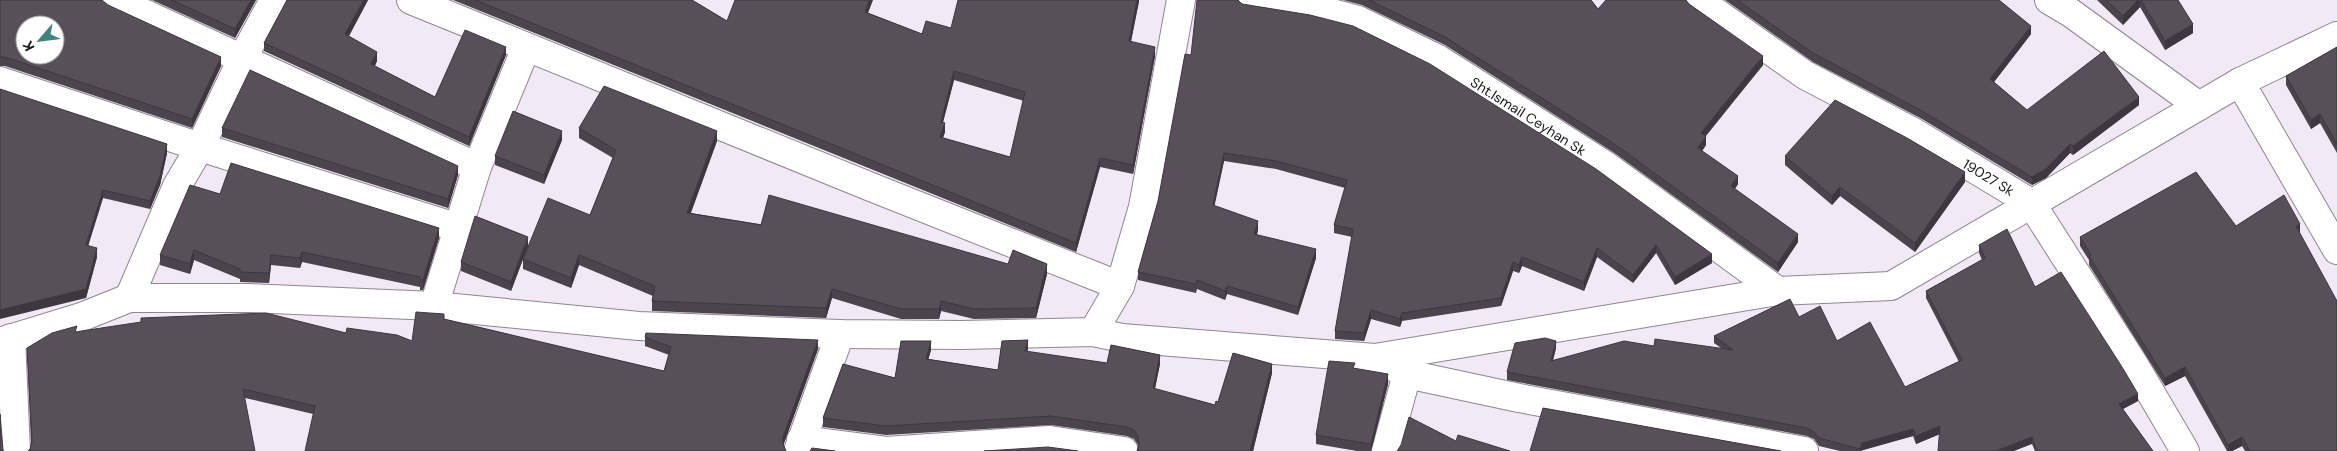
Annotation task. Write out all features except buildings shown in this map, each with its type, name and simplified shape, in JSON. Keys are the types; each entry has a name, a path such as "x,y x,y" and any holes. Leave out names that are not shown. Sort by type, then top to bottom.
{"street":[{"path":"115,0 477,167"},
{"path":"129,298 177,186 200,147 242,60 274,0"},
{"path":"411,0 1120,286"},
{"path":"1093,332 1120,286 1143,207 1181,0"},
{"name":"Sht.Ismail Ceyhan Sk","path":"1251,0 1313,8 1358,20 1438,59 1605,165 1778,291"},
{"name":"19027 Sk","path":"1698,0 1805,75 1916,133 2032,204 2135,366 2185,451"},
{"path":"2049,0 2071,13 2199,106"},
{"path":"16,451 6,340 84,316 129,298 249,298 434,306 639,326 840,334 960,335 1093,332 1122,338 1375,358 1778,291 1891,286 2240,82 2337,36"},
{"path":"434,306 477,167 526,48"},
{"path":"0,81 200,147 459,228"},
{"path":"2240,82 2337,250"},
{"path":"840,334 800,446 886,451 1049,440 1124,451"},
{"path":"1375,358 1407,374 1518,398 1804,451"},
{"path":"1386,451 1407,374"}]}
